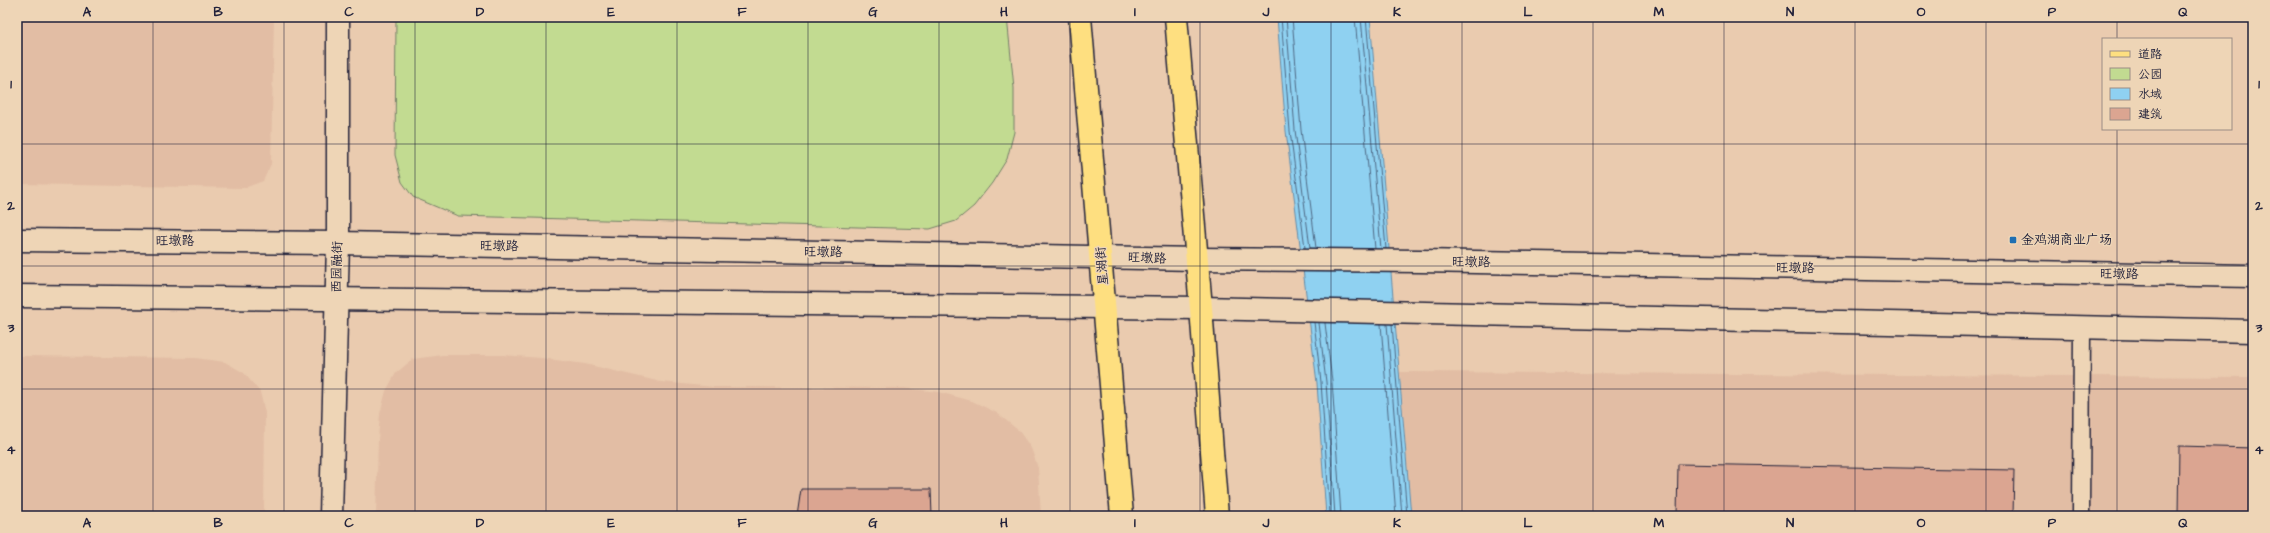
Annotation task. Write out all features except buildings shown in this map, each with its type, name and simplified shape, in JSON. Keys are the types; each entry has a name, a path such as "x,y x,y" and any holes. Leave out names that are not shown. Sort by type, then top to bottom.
{"main road":[{"name":"西园融街","path":"331,516 338,242 338,17"},
{"name":"星湖街","path":"1080,17 1106,307 1122,516"},
{"path":"1176,17 1198,259 1217,516"},
{"name":"旺墩路","path":"17,240 338,242 1198,259 1420,261 2253,276"},
{"path":"17,296 1202,308 2082,328 2253,330"}],"lane":[{"path":"2081,516 2082,328"}],"shaded area":[{"path":"17,17 274,17 271,164 263,181 244,188 17,184"},
{"path":"443,355 503,355 541,358 585,364 661,382 714,387 903,388 939,392 972,401 997,413 1019,431 1031,448 1038,468 1041,516 376,516 380,414 386,391 396,373 413,359"},
{"path":"17,356 195,358 225,362 244,373 260,392 265,413 264,516 17,516"},
{"path":"1400,372 2253,377 2253,516 1411,516"}],"green space":[{"path":"396,17 1007,17 1014,88 1014,132 1007,159 992,183 974,206 956,221 930,229 458,216 413,197 402,182 395,155"}],"water":[{"path":"1277,17 1370,17 1411,516 1326,516 1317,383 1286,131"}],"place":[{"name":"金鸡湖商业广场","path":"2013,240"}]}
